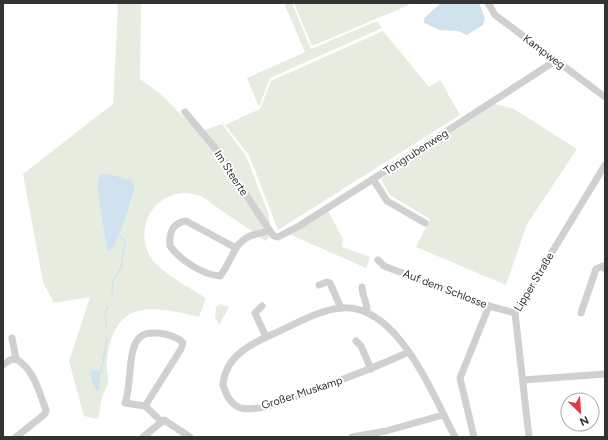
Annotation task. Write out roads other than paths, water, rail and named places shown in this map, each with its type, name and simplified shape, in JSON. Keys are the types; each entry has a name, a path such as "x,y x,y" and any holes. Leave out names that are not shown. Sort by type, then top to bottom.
{"street":[{"name":"Kampweg","path":"488,3 495,15 605,97"},
{"name":"Tongrubenweg","path":"236,248 242,240 251,235 272,234 281,236 373,179 556,60"},
{"name":"Im Steerte","path":"185,112 215,148 272,234"},
{"name":"Lipper Straße","path":"529,437 514,314 605,165"},
{"path":"597,178 605,181"},
{"path":"373,179 387,201 425,223"},
{"path":"186,221 236,248 226,269 220,276 210,275 175,253 170,246 171,231 177,224 186,221"},
{"name":"Auf dem Schlosse","path":"378,260 384,266 514,314"},
{"path":"581,313 596,269 603,266 605,269"},
{"path":"319,285 328,282 330,283 341,308"},
{"path":"362,287 362,296 368,308 367,312"},
{"path":"262,306 255,313 266,337"},
{"path":"474,437 460,378 489,306"},
{"name":"Großer Muskamp","path":"409,352 371,369 266,406 249,409 240,408 229,399 223,385 225,373 233,360 241,352 266,337 324,312 341,308 367,312 387,326 409,352 418,365 455,437"},
{"path":"145,406 181,349 183,343 179,338 163,334 149,333 141,336 136,342 131,359 129,393 125,403 145,406 163,421 190,437"},
{"path":"12,338 16,359"},
{"path":"356,341 361,346 371,369"},
{"path":"3,365 10,360 16,359 21,362 32,376 46,410 45,414 16,437"},
{"path":"523,380 605,374"},
{"path":"352,437 386,431 443,415"},
{"path":"143,437 163,421"}],"water":[{"path":"441,3 479,3 485,18 483,25 467,35 458,31 439,30 424,23 424,18"},
{"path":"102,174 109,174 132,181 135,187 121,231 109,251 107,249 97,189 98,178"},
{"path":"91,370 101,372 99,390 95,389 91,380"}],"waterway":[{"path":"112,295 113,280 121,268 125,240 119,236"},
{"path":"106,327 105,314 108,306"},
{"path":"101,372 107,338"}]}
